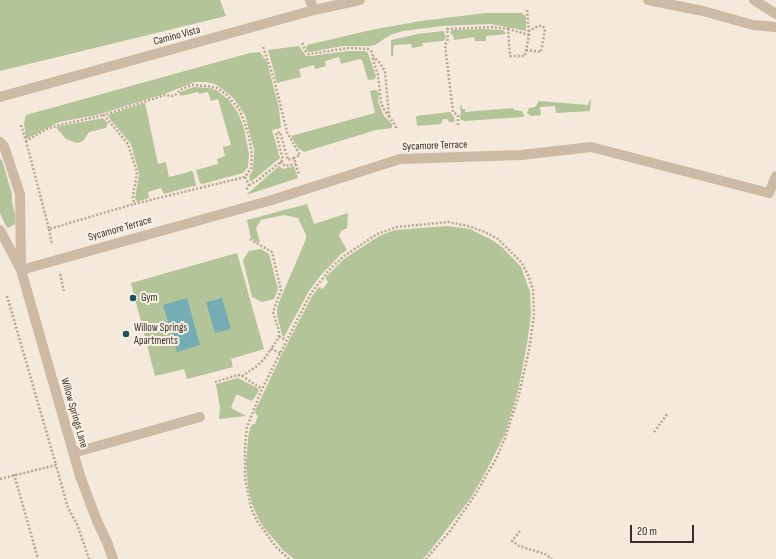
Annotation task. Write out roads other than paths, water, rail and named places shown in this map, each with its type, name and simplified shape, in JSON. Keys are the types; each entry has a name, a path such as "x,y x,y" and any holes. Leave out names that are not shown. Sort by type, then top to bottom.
{"street":[{"path":"310,0 314,10"},
{"name":"Camino Vista","path":"0,97 314,10 360,0"},
{"path":"648,0 753,25 776,27"},
{"path":"754,0 776,14"},
{"name":"Willow Springs Lane","path":"0,142 4,146 20,194 21,270"},
{"name":"Sycamore Terrace","path":"21,270 272,200 400,159 521,155 591,147 769,193 776,176"},
{"name":"Willow Springs Lane","path":"0,230 21,270 86,494 113,559"},
{"path":"73,453 200,417"}],"water":[{"path":"187,298 200,345 177,352 163,305"},
{"path":"222,298 231,329 215,333 206,302"}],"place":[{"name":"Gym","path":"133,298"},
{"name":"Willow Springs Apartments","path":"126,334"}]}
